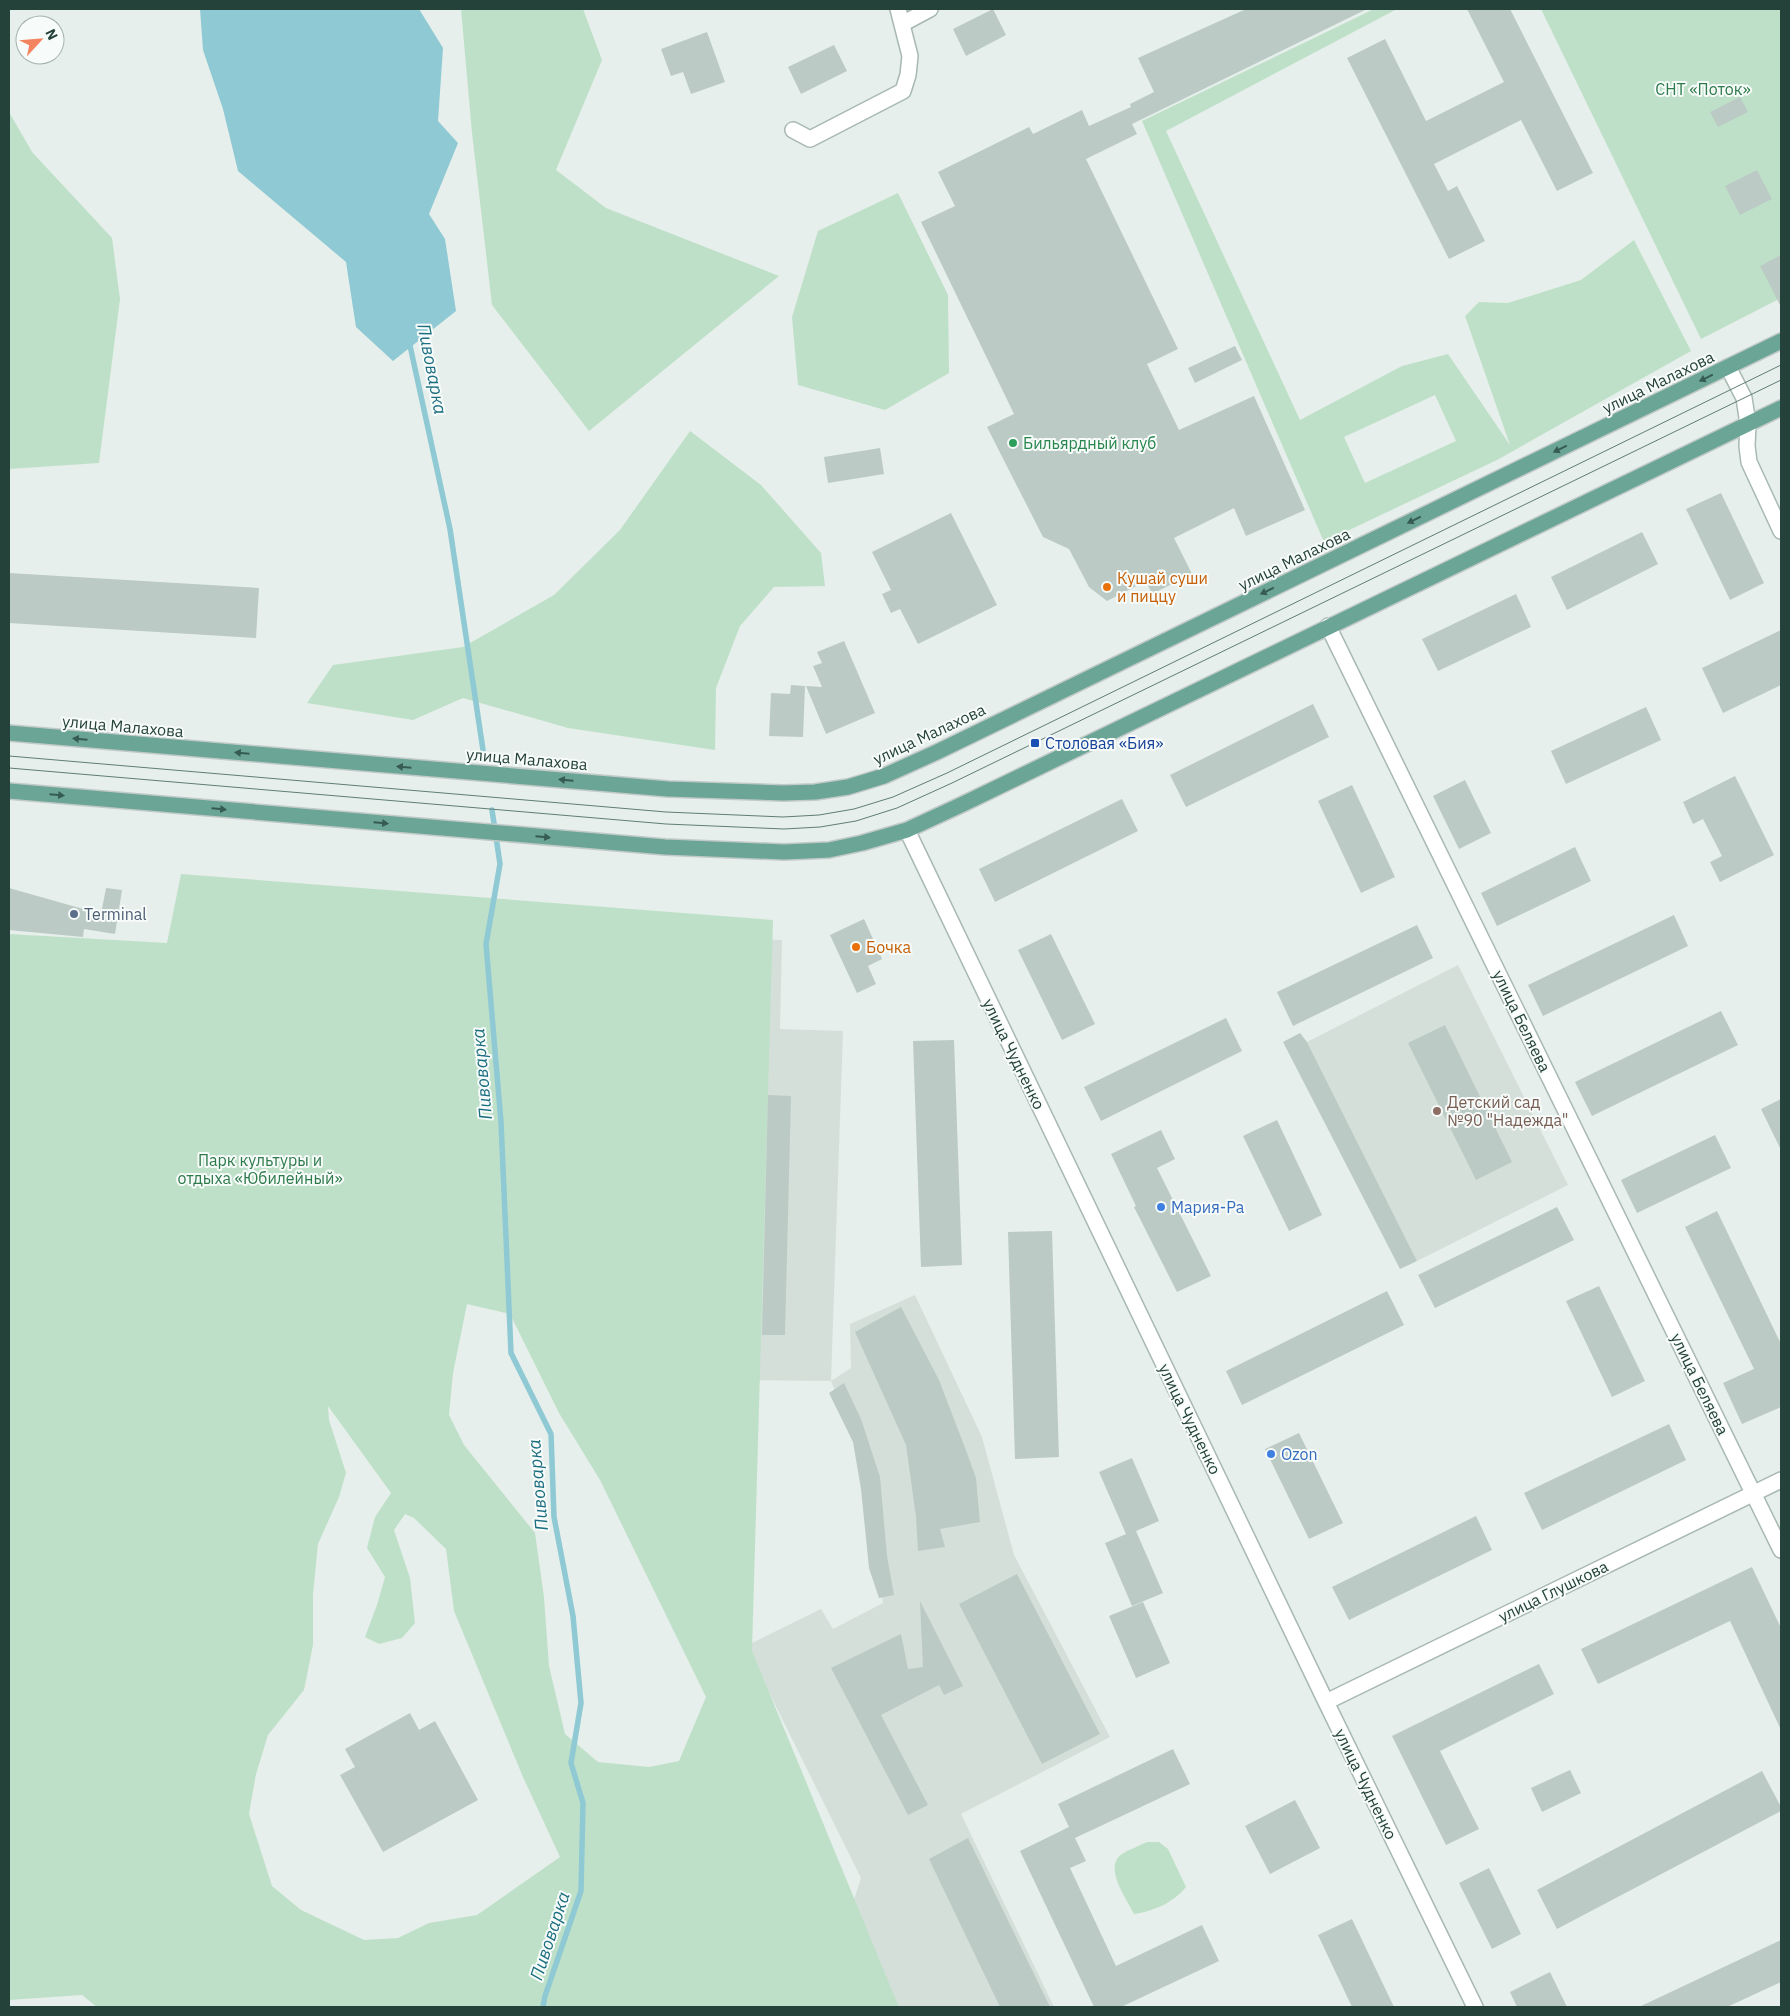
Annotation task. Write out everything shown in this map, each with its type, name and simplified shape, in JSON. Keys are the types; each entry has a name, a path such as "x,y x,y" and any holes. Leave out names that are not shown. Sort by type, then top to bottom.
{"main road":[{"name":"улица Малахова","path":"9,734 668,789 783,794 848,787 884,776 937,752 1781,342"},
{"path":"9,791 665,847 784,852 828,850 862,843 906,830 963,804 1781,408"}],"street":[{"path":"793,130 810,139 903,91 908,75 910,56 898,9"},
{"path":"902,24 930,9"},
{"path":"1728,367 1744,398 1748,424 1747,446 1749,462 1781,531"},
{"name":"улица Беляева","path":"1328,626 1781,1550"},
{"name":"улица Чудненко","path":"906,830 1475,2007"},
{"name":"улица Глушкова","path":"1326,1702 1781,1480"}],"shaded area":[{"path":"703,938 782,940 780,1029 843,1031 831,1381 650,1379"},
{"name":"Детский сад №90 \"Надежда\"","path":"1458,965 1568,1185 1417,1261 1307,1042"},
{"path":"915,1295 982,1437 1014,1555 1110,1737 961,1814 1054,2007 857,2007 833,1965 861,1878 746,1646 821,1609 833,1629 883,1603 862,1455 831,1381 851,1368 850,1324"}],"green space":[{"path":"461,9 583,9 602,60 556,170 606,208 779,276 589,431 492,305 472,133"},
{"path":"1374,9 1397,9 1166,131 1300,420 1402,366 1448,354 1510,445 1465,316 1479,302 1508,303 1581,280 1634,240 1691,351 1497,460 1324,542 1142,121","holes":["1435,395 1456,441 1365,483 1344,437"]},
{"name":"СНТ «Поток»","path":"1541,9 1781,9 1781,298 1701,339"},
{"path":"9,112 32,152 112,238 120,299 99,463 9,469"},
{"path":"898,193 948,295 949,373 885,410 798,385 792,317 818,231"},
{"path":"690,431 761,485 821,553 825,586 774,587 740,626 716,688 715,750 568,728 463,698 413,720 307,703 333,665 463,647 554,595 620,530"},
{"name":"Парк культуры и отдыха «Юбилейный»","path":"181,874 773,920 752,1651 899,2007 97,2007 82,1995 9,2000 9,934 167,943","holes":["467,1304 510,1314 559,1413 600,1480 706,1697 679,1761 649,1767 598,1762 565,1734 549,1666 544,1597 535,1533 464,1445 449,1415 453,1373","328,1406 391,1493 375,1517 367,1548 385,1577 365,1637 379,1644 402,1638 415,1623 410,1578 394,1530 405,1514 414,1518 446,1549 454,1611 523,1777 560,1857 477,1915 429,1923 398,1938 364,1940 301,1910 272,1886 249,1814 256,1774 268,1735 304,1690 313,1645 313,1594 318,1544 339,1497 346,1473 329,1420"]},
{"path":"1147,1842 1159,1842 1168,1849 1186,1887 1169,1902 1149,1911 1134,1914 1118,1883 1115,1867 1117,1860 1122,1854"}],"water":[{"path":"200,9 419,9 443,48 438,121 458,143 429,214 445,239 456,311 393,361 356,327 346,262 238,171 223,109 203,50"}],"building":[{"path":"993,9 1006,35 966,56 953,29"},
{"path":"1246,9 1367,9 1132,124 1137,134 1086,159 1178,349 1147,364 1179,430 1254,396 1305,510 1246,536 1234,508 1174,538 1192,574 1152,594 1146,581 1107,601 1089,587 1069,549 1043,537 987,427 1014,414 921,222 955,206 938,172 1029,127 1033,134 1082,110 1089,126 1131,107 1130,104 1154,92 1138,58"},
{"path":"1467,9 1510,9 1593,173 1557,191 1521,120 1434,164 1448,191 1457,186 1485,241 1449,259 1347,58 1385,39 1426,121 1504,82"},
{"path":"707,32 725,82 691,94 683,72 671,76 661,49"},
{"path":"834,45 847,71 801,94 788,67"},
{"path":"1740,97 1748,112 1718,127 1710,112"},
{"path":"1757,170 1772,199 1740,215 1725,186"},
{"path":"1781,255 1781,307 1760,266"},
{"path":"1235,346 1242,360 1195,383 1188,368"},
{"path":"880,448 884,474 828,483 824,457"},
{"path":"1721,493 1764,583 1730,600 1686,509"},
{"path":"951,513 997,605 918,644 900,609 891,613 882,594 891,590 872,552"},
{"path":"1642,532 1658,564 1567,610 1551,577"},
{"path":"9,573 259,588 256,638 9,623"},
{"path":"1516,594 1531,627 1438,671 1422,639"},
{"path":"1781,630 1781,685 1723,713 1702,668"},
{"path":"844,641 875,713 826,734 806,686 822,687 813,666 822,663 817,652"},
{"path":"791,685 805,686 803,737 769,736 771,693 790,694"},
{"path":"1313,704 1329,737 1186,807 1170,775"},
{"path":"1646,707 1661,740 1566,784 1551,751"},
{"path":"1735,776 1774,855 1720,882 1710,862 1722,856 1703,819 1693,824 1683,802"},
{"path":"1465,780 1491,833 1459,849 1433,796"},
{"path":"1352,785 1395,877 1361,893 1318,801"},
{"path":"1122,799 1138,831 995,902 979,869"},
{"path":"1575,847 1591,881 1497,926 1481,893"},
{"path":"9,888 101,914 106,888 122,890 115,934 84,929 83,937 9,930"},
{"path":"1674,915 1688,946 1543,1016 1528,985"},
{"name":"Бочка","path":"864,919 882,959 868,966 876,984 857,993 830,935"},
{"path":"1417,925 1433,958 1293,1026 1277,992"},
{"path":"1051,934 1095,1024 1062,1040 1018,950"},
{"path":"1721,1011 1738,1045 1592,1116 1575,1082"},
{"path":"1226,1018 1242,1051 1101,1121 1084,1087"},
{"path":"1445,1025 1512,1162 1476,1180 1408,1043"},
{"path":"1300,1033 1307,1042 1417,1261 1400,1269 1283,1042"},
{"path":"954,1040 962,1265 921,1267 913,1041"},
{"path":"768,1095 791,1096 785,1335 762,1335"},
{"path":"1781,1099 1781,1150 1761,1109"},
{"path":"1277,1120 1322,1215 1289,1231 1243,1136"},
{"path":"1161,1130 1175,1159 1157,1168 1211,1276 1177,1292 1134,1207 1136,1206 1111,1154"},
{"path":"1715,1135 1731,1168 1637,1213 1621,1180"},
{"path":"1557,1207 1574,1240 1435,1308 1418,1275"},
{"path":"1717,1211 1781,1344 1781,1407 1742,1424 1723,1383 1754,1369 1685,1227"},
{"path":"1052,1231 1059,1457 1015,1459 1008,1232"},
{"path":"1599,1286 1645,1381 1612,1397 1566,1301"},
{"path":"1387,1291 1404,1325 1242,1405 1226,1371"},
{"path":"901,1307 939,1380 967,1453 976,1478 980,1522 940,1529 945,1547 918,1551 916,1517 906,1445 855,1332"},
{"path":"844,1383 861,1419 880,1477 887,1556 894,1595 879,1598 869,1568 861,1489 853,1442 829,1393"},
{"path":"1669,1424 1686,1460 1542,1530 1524,1493"},
{"path":"1299,1433 1343,1523 1309,1539 1265,1449"},
{"path":"1132,1458 1159,1521 1136,1531 1163,1593 1132,1606 1105,1543 1126,1534 1099,1472"},
{"path":"1476,1516 1492,1550 1349,1620 1332,1587"},
{"path":"1752,1567 1781,1628 1781,1730 1730,1621 1598,1684 1581,1649"},
{"path":"1017,1574 1100,1734 1042,1764 959,1604"},
{"path":"920,1601 963,1686 944,1695 939,1685 881,1715 928,1805 908,1815 831,1668 901,1634 908,1669 923,1667"},
{"path":"1143,1602 1170,1663 1136,1678 1109,1616"},
{"path":"1539,1664 1554,1694 1440,1751 1479,1829 1446,1845 1392,1736"},
{"path":"410,1713 419,1730 435,1721 478,1800 383,1852 340,1775 355,1767 345,1749"},
{"path":"1173,1749 1190,1784 1075,1838 1086,1861 1070,1868 1116,1966 1202,1925 1219,1961 1121,2007 1094,2007 1020,1851 1069,1827 1058,1804"},
{"path":"1570,1770 1581,1793 1542,1812 1531,1788"},
{"path":"1762,1771 1781,1807 1781,1811 1557,1929 1537,1890"},
{"path":"1295,1800 1320,1848 1270,1874 1245,1826"},
{"path":"968,1838 1050,2007 1000,2007 929,1859"},
{"path":"1489,1868 1521,1934 1492,1949 1459,1883"},
{"path":"1352,1919 1394,2007 1352,2007 1318,1935"},
{"path":"1781,1940 1781,1982 1727,2007 1639,2007"},
{"path":"1550,1972 1567,2007 1517,2007 1510,1992"}],"waterway":[{"name":"Пивоварка","path":"409,341 450,529 483,750"},
{"name":"Пивоварка","path":"492,810 500,864 486,944 501,1122 511,1353 551,1434 554,1517 573,1616 581,1703 571,1763 583,1803 581,1891 545,1996 543,2007"}],"tram line":[{"path":"9,756 666,812 783,817 819,815 854,809 893,797 947,773 1781,365"},
{"path":"9,768 666,824 784,829 820,827 856,821 897,808 952,783 1781,380"}],"place":[{"name":"Бильярдный клуб","path":"1013,443"},
{"name":"Кушай суши и пиццу","path":"1107,587"},
{"name":"Столовая «Бия»","path":"1035,743"},
{"name":"Terminal","path":"74,914"},
{"name":"Бочка","path":"856,947"},
{"name":"Детский сад №90 \"Надежда\"","path":"1437,1111"},
{"name":"Мария-Ра","path":"1161,1207"},
{"name":"Ozon","path":"1271,1454"}]}
